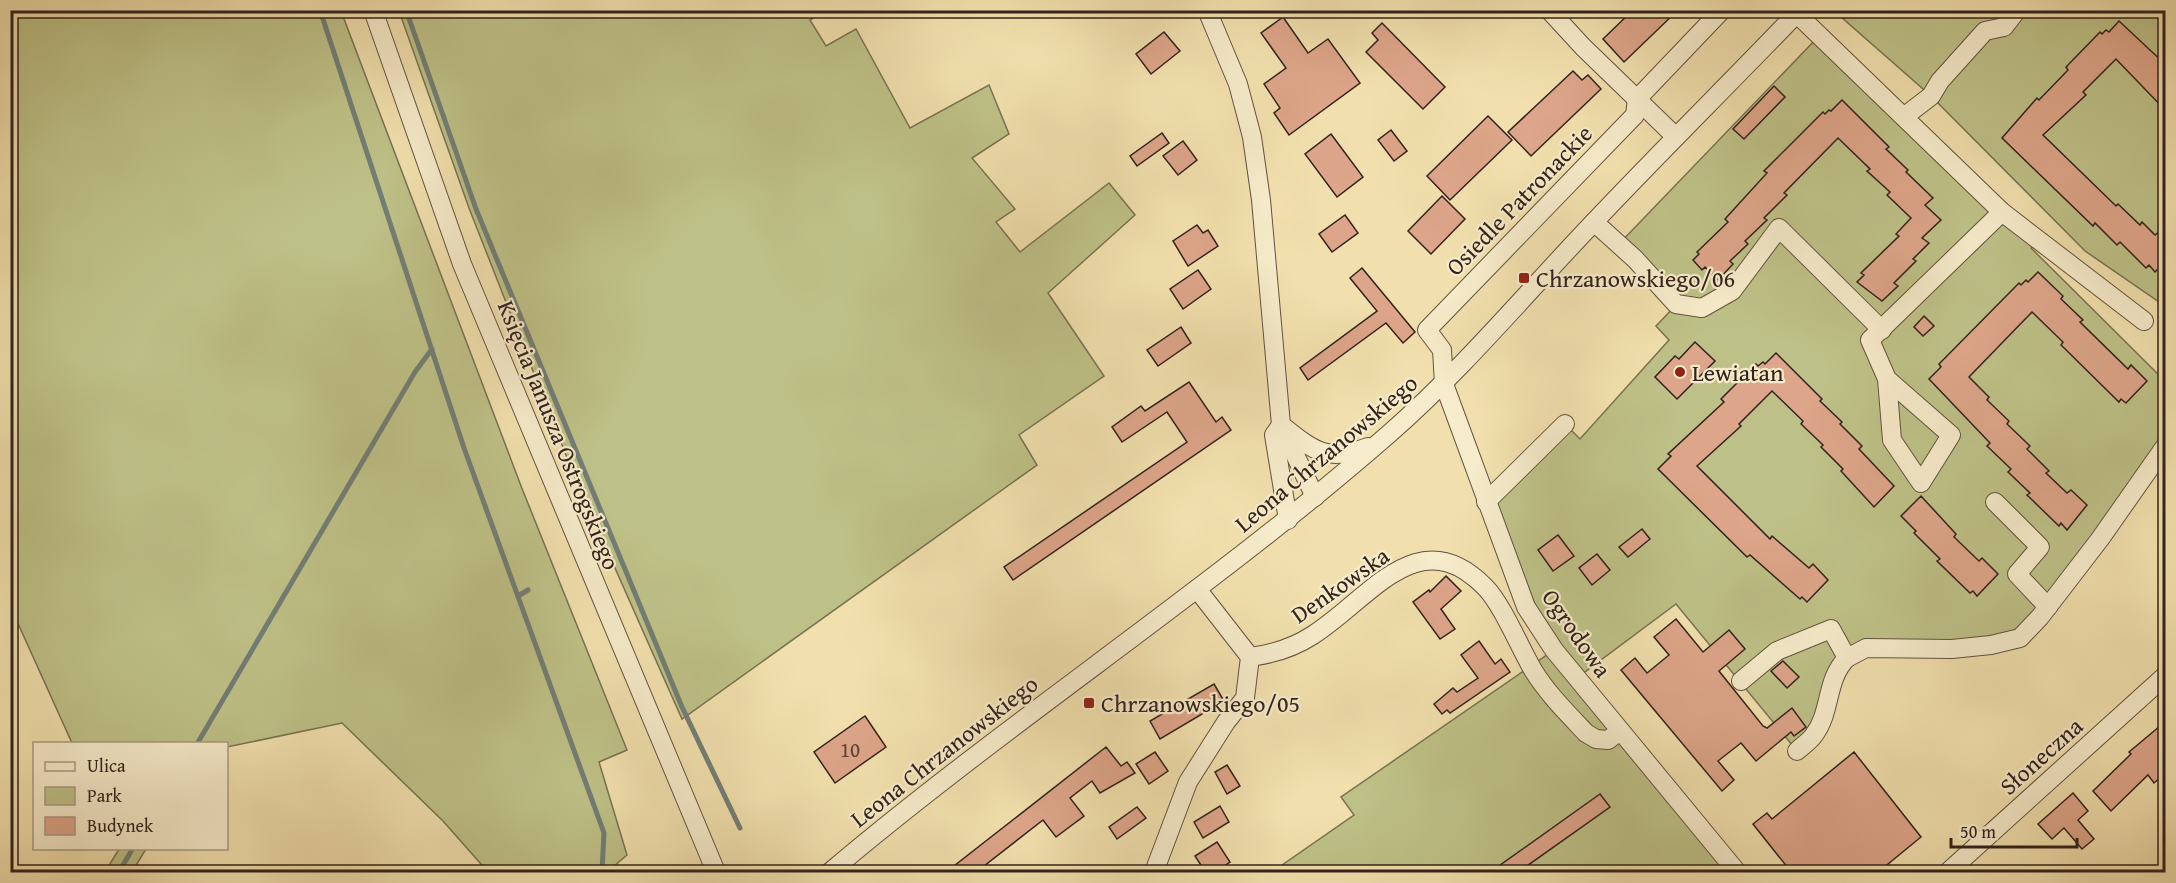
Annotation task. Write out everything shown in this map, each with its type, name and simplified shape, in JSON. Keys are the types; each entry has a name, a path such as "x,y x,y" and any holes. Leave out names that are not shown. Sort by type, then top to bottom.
{"street":[{"name":"Księcia Janusza Ostrogskiego","path":"373,10 462,264 716,873"},
{"path":"1207,10 1238,84 1252,137 1261,200 1281,425 1315,497"},
{"path":"1549,10 1676,137"},
{"name":"Osiedle Patronackie","path":"1426,330 1635,115 1637,99 1722,10"},
{"path":"1905,116 1931,96 1940,81 1985,31 2004,27 2017,10"},
{"path":"1798,12 1818,36 1905,116 2002,212 2144,321"},
{"name":"Leona Chrzanowskiego","path":"830,873 892,821 1288,520 1377,444 1444,384 1594,222 1798,12"},
{"path":"1887,379 1951,435 1921,483 1892,440 1887,379 1870,340 2002,212"},
{"path":"1594,222 1635,259 1676,304 1702,308 1732,291 1779,228 1882,330"},
{"name":"Ogrodowa","path":"1426,330 1442,350 1444,384 1526,607 1554,650 1737,873"},
{"path":"1486,502 1565,424"},
{"path":"1281,425 1314,450 1323,454 1350,454 1377,444"},
{"path":"1281,425 1274,435 1288,520"},
{"path":"1797,752 1815,734 1834,676 1847,658 1866,648 1952,649 2008,641 2025,633 2048,607 2117,516 2166,445"},
{"path":"1995,502 2040,547 2017,574 2048,607"},
{"name":"Denkowska","path":"1250,657 1277,654 1314,635 1396,571 1431,559 1449,561 1470,573 1488,589 1535,673 1586,733 1596,739 1608,740 1620,731"},
{"path":"1154,873 1188,782 1226,722 1245,698 1250,657 1197,589"},
{"path":"1741,681 1777,651 1831,629 1847,658"},
{"name":"Słoneczna","path":"1948,873 2166,675"}],"green space":[{"path":"1848,10 2165,11 2165,306 2085,251 1931,96 1840,16"},
{"path":"10,11 341,11 521,486 627,750 599,762 627,855 607,872 488,872 443,821 342,723 228,747 228,742 72,742 11,608"},
{"path":"399,11 825,11 810,20 826,46 856,29 910,128 989,85 1009,134 972,158 1015,209 996,222 1020,252 1109,183 1135,215 1048,293 1104,376 1019,435 1037,465 682,719 575,478 469,208"},
{"path":"1818,37 2038,240 2031,248 2165,381 2165,445 2020,638 1847,658 1824,712 1797,751 1676,604 1577,678 1737,872 1272,872 1354,815 1341,797 1554,650 1486,502 1565,424 1580,439 1669,340 1656,326 1676,305 1618,245"},
{"path":"118,850 145,850 132,872 105,872"}],"building":[{"path":"1633,10 1678,10 1624,62 1603,39"},
{"path":"1283,17 1308,53 1328,39 1360,83 1289,135 1274,113 1280,108 1264,84 1286,68 1261,33"},
{"path":"2119,21 2166,65 2166,111 2116,59 2083,92 2086,95 2043,135 2116,206 2118,204 2140,225 2142,222 2155,235 2159,232 2166,238 2166,261 2155,272 2149,265 2146,268 2120,242 2117,245 2095,223 2093,226 2002,138 2037,98 2039,100 2068,70 2066,67 2100,32 2102,34 2106,30 2109,32"},
{"path":"1382,23 1445,87 1423,109 1366,52 1378,40 1372,33"},
{"path":"1164,32 1180,51 1151,74 1136,54"},
{"path":"1573,71 1582,80 1588,75 1601,89 1531,156 1508,132"},
{"path":"1774,86 1785,97 1744,139 1733,129"},
{"path":"1842,100 1889,147 1886,149 1933,198 1925,205 1941,220 1922,238 1929,243 1913,259 1916,261 1894,283 1898,286 1882,301 1857,282 1864,275 1861,273 1899,236 1896,234 1911,218 1887,195 1890,192 1867,171 1870,169 1838,138 1784,193 1787,195 1764,218 1767,220 1745,241 1748,244 1730,261 1733,264 1718,280 1705,267 1702,270 1693,260 1699,254 1697,252 1728,222 1725,219 1767,173 1764,171 1823,112 1825,114 1831,111"},
{"path":"1488,116 1512,140 1450,200 1427,176"},
{"path":"1391,130 1407,151 1394,161 1378,140"},
{"path":"1162,133 1169,143 1137,166 1130,156"},
{"path":"1331,134 1363,177 1337,197 1305,154"},
{"path":"1183,141 1197,160 1178,175 1163,156"},
{"path":"1442,196 1465,219 1431,254 1408,231"},
{"path":"1345,215 1358,233 1332,252 1319,234"},
{"path":"1197,225 1203,233 1208,230 1218,246 1188,266 1173,241"},
{"path":"1362,268 1415,332 1403,343 1386,323 1308,380 1300,368 1377,311 1350,278"},
{"path":"1198,270 1211,289 1183,309 1170,289"},
{"path":"2038,272 2063,296 2061,299 2083,320 2080,322 2128,369 2131,365 2147,381 2126,403 2121,399 2119,402 2061,345 2063,342 2032,312 1969,377 1989,397 1987,400 2009,421 2007,424 2030,446 2027,449 2049,471 2046,473 2067,493 2071,490 2087,505 2067,530 2061,523 2059,526 2027,495 2030,493 2008,472 2011,469 1987,446 1990,443 1929,379 1941,367 1939,364 2019,283 2021,285 2026,280 2028,282"},
{"path":"1924,316 1934,326 1923,336 1914,327"},
{"path":"1181,327 1191,343 1158,366 1147,350"},
{"path":"1695,342 1715,361 1677,399 1655,377 1675,356 1679,359"},
{"path":"1776,353 1822,399 1820,401 1862,446 1859,449 1894,486 1874,507 1841,471 1843,469 1821,447 1823,445 1801,424 1803,421 1772,391 1739,424 1741,426 1697,466 1770,539 1772,536 1809,568 1813,564 1828,580 1807,602 1802,597 1800,599 1750,555 1747,557 1658,469 1671,456 1668,454 1724,402 1721,399 1756,364 1758,366 1763,362 1765,364"},
{"path":"1189,382 1216,422 1222,417 1231,430 1013,580 1004,567 1187,442 1167,412 1122,442 1112,427 1141,406 1145,411"},
{"path":"1921,496 1956,534 1954,537 1979,561 1982,558 1998,574 1977,596 1973,591 1970,593 1937,561 1940,559 1901,516"},
{"path":"1642,529 1650,539 1628,557 1619,547"},
{"path":"1558,535 1574,556 1553,571 1538,550"},
{"path":"1597,554 1610,570 1592,585 1579,568"},
{"path":"1446,576 1461,591 1441,609 1455,629 1440,639 1413,602 1429,590 1430,592"},
{"path":"1676,619 1703,652 1729,630 1745,649 1719,671 1763,726 1767,728 1792,708 1806,727 1794,736 1791,732 1756,761 1741,743 1718,761 1734,780 1722,791 1621,670 1635,658 1647,673 1669,655 1654,637"},
{"path":"1479,641 1495,664 1501,659 1510,672 1450,713 1447,710 1442,714 1434,704 1453,688 1457,692 1478,678 1461,655"},
{"path":"1783,661 1799,677 1787,688 1771,671"},
{"path":"1214,684 1224,701 1160,739 1150,721"},
{"path":"865,716 886,747 835,783 814,752"},
{"path":"2166,721 2166,773 2154,783 2148,775 2111,811 2093,791 2131,754 2129,752"},
{"path":"1106,747 1121,766 1127,762 1135,773 1100,793 1092,781 1070,798 1084,816 1056,837 1043,820 975,873 945,873"},
{"path":"1155,752 1168,771 1149,784 1136,764"},
{"path":"1854,752 1921,837 1877,873 1792,873 1753,824 1767,813 1772,819"},
{"path":"1227,765 1240,786 1227,794 1215,772"},
{"path":"2073,793 2088,811 2078,820 2094,839 2082,849 2064,828 2052,839 2038,824"},
{"path":"1600,794 1610,807 1517,873 1489,873"},
{"path":"1220,806 1229,822 1203,838 1194,822"},
{"path":"1137,807 1146,818 1117,839 1109,827"},
{"path":"1217,842 1230,862 1214,873 1206,873 1195,856"}],"waterway":[{"path":"320,10 464,448 604,833 602,872"},
{"path":"406,10 476,209 682,707 740,828"},
{"path":"198,742 415,372 432,349"},
{"path":"518,596 528,590"},
{"path":"119,872 132,850"}],"place":[{"name":"Chrzanowskiego/06","path":"1524,278"},
{"name":"Lewiatan","path":"1680,372"},
{"name":"Chrzanowskiego/05","path":"1089,703"}]}
